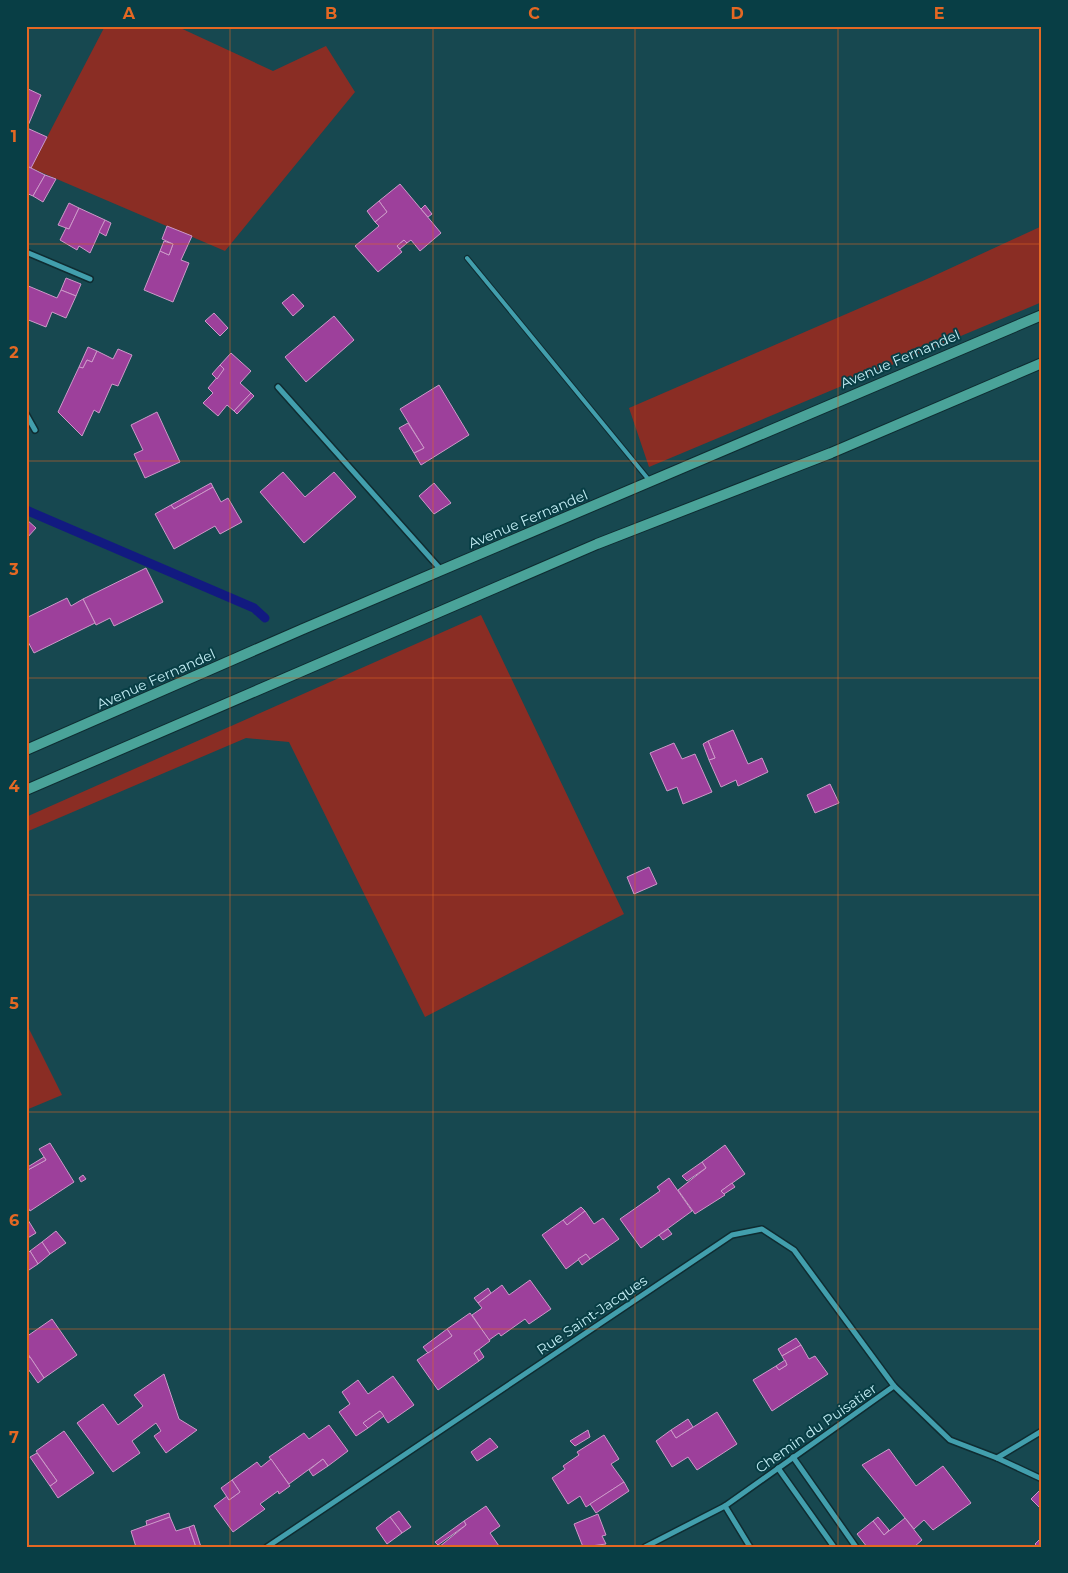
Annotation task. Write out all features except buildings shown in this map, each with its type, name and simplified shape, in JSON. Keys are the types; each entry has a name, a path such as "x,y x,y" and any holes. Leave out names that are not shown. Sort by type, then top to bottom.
{"main road":[{"name":"Avenue Fernandel","path":"28,746 1042,315"},
{"path":"26,790 597,544 831,453 1042,363"}],"street":[{"path":"26,252 90,280"},
{"path":"278,388 442,571"},
{"path":"26,414 34,430"},
{"name":"Rue Saint-Jacques","path":"267,1547 732,1235 762,1229 794,1250 894,1386"},
{"name":"Chemin du Puisatier","path":"645,1547 725,1506 894,1386 950,1440 997,1458 1042,1479"},
{"path":"997,1458 1042,1431"},
{"path":"793,1457 856,1547"},
{"path":"778,1468 834,1547"},
{"path":"725,1506 750,1547"}],"lane":[{"path":"467,258 650,482"}],"shaded area":[{"path":"105,26 176,26 273,71 326,46 355,92 225,251 31,168"},
{"path":"1042,226 1042,302 649,467 629,408 927,279"},
{"path":"481,615 624,914 425,1017 289,742 246,738 26,832 26,817"},
{"path":"26,1023 62,1095 26,1110"}],"waterway":[{"path":"26,510 254,608 265,618"}]}
